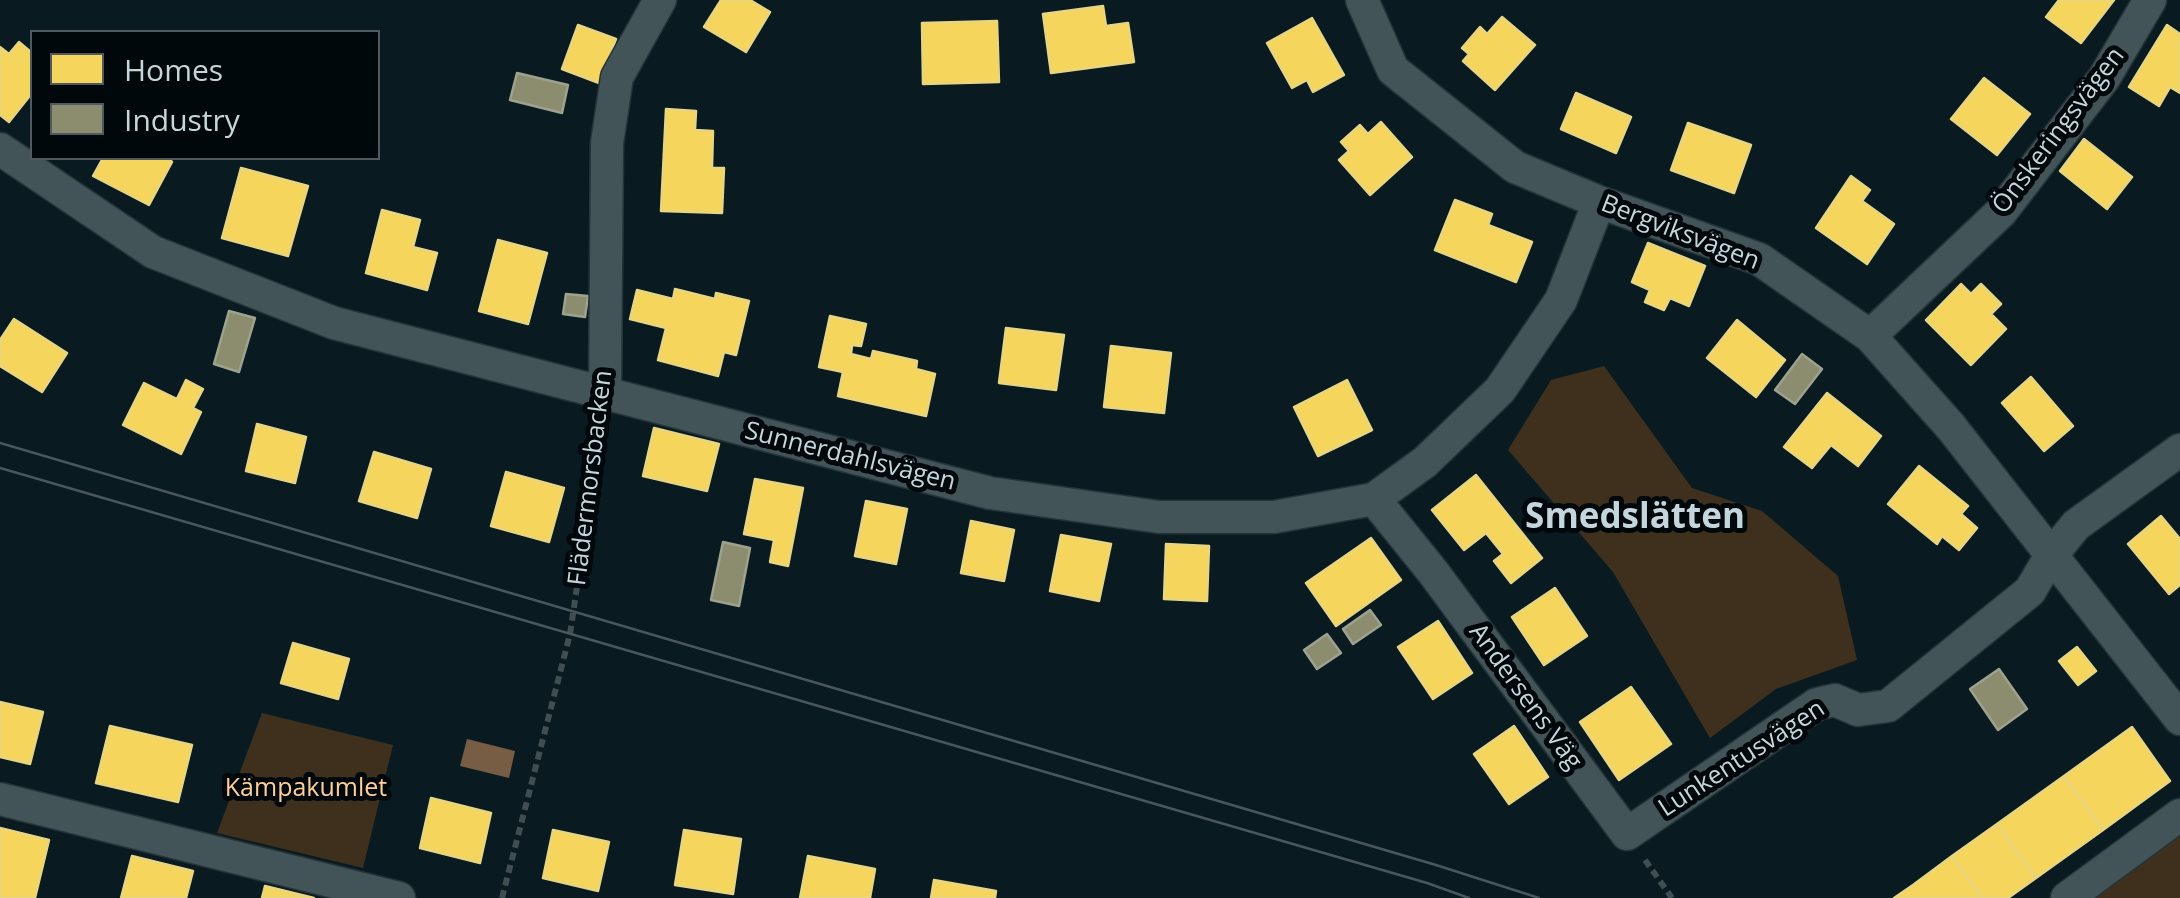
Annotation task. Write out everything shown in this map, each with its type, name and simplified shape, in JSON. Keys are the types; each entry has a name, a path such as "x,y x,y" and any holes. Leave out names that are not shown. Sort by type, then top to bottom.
{"street":[{"name":"Flädermorsbacken","path":"605,394 608,143 617,76 660,0"},
{"name":"Bergviksvägen","path":"1362,0 1393,70 1515,167 1759,259 1870,336 1951,428 2180,719"},
{"name":"Önskeringsvägen","path":"1870,336 2001,212 2104,78 2150,0"},
{"name":"Sunnerdahlsvägen","path":"0,149 153,252 334,323 990,494 1159,517 1274,517 1374,499 1425,462 1500,390 1561,300 1600,202"},
{"name":"Lunkentusvägen","path":"1627,834 1817,704 1835,700 1858,710 1888,706 2030,591 2050,556 2076,525 2180,450"},
{"name":"Andersens Väg","path":"1374,499 1433,572 1627,834"},
{"path":"0,799 400,898"},
{"path":"2067,898 2180,815"}],"path":[{"name":"Flädermorsbacken","path":"502,898 572,623 605,394"},
{"path":"1627,834 1672,898"}],"green space":[{"path":"1604,366 1692,488 1762,511 1838,576 1857,660 1776,689 1710,738 1613,572 1508,450 1551,380"},
{"name":"Kämpakumlet","path":"262,713 393,745 363,868 217,833"},
{"path":"2180,833 2180,898 2091,898"}],"shaded area":[{"path":"467,739 515,751 509,778 460,766"}],"building: Homes":[{"path":"721,0 750,0 770,12 746,52 704,27"},
{"path":"2059,0 2114,0 2081,43 2046,17"},
{"path":"1103,6 1106,26 1128,23 1134,62 1051,73 1043,14"},
{"path":"1502,17 1535,45 1495,90 1463,61 1469,54 1462,48 1480,27 1487,34"},
{"path":"1312,18 1344,75 1313,92 1307,80 1292,88 1267,43"},
{"path":"997,21 999,82 923,84 922,23"},
{"path":"578,25 616,39 599,83 562,69"},
{"path":"2167,25 2180,34 2180,93 2170,87 2159,106 2129,87"},
{"path":"19,42 30,51 30,96 9,122 0,115 0,47 9,54"},
{"path":"1984,78 2030,114 1997,155 1951,119"},
{"path":"1576,93 1631,117 1616,153 1561,129"},
{"path":"666,109 696,111 695,130 713,131 712,168 724,168 722,213 661,211"},
{"path":"1381,122 1412,157 1370,195 1339,160 1349,151 1341,142 1360,125 1368,134"},
{"path":"1688,123 1751,145 1734,193 1671,170"},
{"path":"2084,139 2132,177 2107,209 2060,171"},
{"path":"102,160 172,162 149,205 93,176"},
{"path":"241,168 308,186 288,256 222,238"},
{"path":"1851,176 1870,190 1862,201 1894,224 1867,264 1816,228"},
{"path":"1455,200 1492,214 1488,225 1532,242 1516,282 1435,250"},
{"path":"382,210 420,220 413,247 437,253 427,290 366,273"},
{"path":"498,240 547,253 528,324 479,311"},
{"path":"1648,243 1705,266 1689,306 1670,298 1664,310 1645,302 1650,290 1632,282"},
{"path":"1961,284 1971,294 1981,284 2001,304 1991,314 2006,329 1971,365 1926,320"},
{"path":"675,289 715,299 716,293 749,301 736,355 724,352 718,376 658,360 666,328 630,319 637,290 673,299"},
{"path":"830,316 866,324 861,346 852,345 851,354 871,359 873,351 917,361 916,369 935,374 926,416 838,396 843,372 819,367"},
{"path":"14,319 67,353 42,392 0,366 0,340"},
{"path":"1737,320 1785,360 1756,397 1707,358"},
{"path":"1006,328 1064,335 1056,390 999,383"},
{"path":"1111,346 1171,353 1164,413 1104,407"},
{"path":"2031,377 2073,426 2044,451 2002,403"},
{"path":"186,380 203,389 193,408 201,412 181,454 123,425 144,383 177,399"},
{"path":"1347,380 1372,430 1318,456 1294,407"},
{"path":"1827,393 1881,436 1858,466 1831,445 1812,468 1784,447"},
{"path":"257,424 306,437 295,483 246,471"},
{"path":"654,428 719,444 707,491 643,476"},
{"path":"374,452 431,469 417,518 359,501"},
{"path":"1919,466 1968,506 1961,514 1977,528 1959,550 1942,536 1937,544 1888,504"},
{"path":"506,472 564,488 549,542 491,526"},
{"path":"1476,475 1542,558 1511,583 1494,561 1503,554 1486,533 1464,550 1432,510"},
{"path":"755,479 803,488 788,566 770,562 774,540 744,534"},
{"path":"866,501 907,509 896,564 855,556"},
{"path":"2161,516 2180,539 2180,585 2169,594 2128,544"},
{"path":"971,521 1014,530 1004,581 961,573"},
{"path":"1061,535 1111,544 1099,601 1050,591"},
{"path":"1371,538 1401,580 1336,626 1306,583"},
{"path":"1166,544 1209,546 1207,601 1164,599"},
{"path":"1555,588 1587,636 1544,665 1512,617"},
{"path":"1438,621 1472,673 1433,699 1398,647"},
{"path":"293,643 349,659 338,699 281,683"},
{"path":"2077,647 2096,671 2078,685 2059,661"},
{"path":"1631,687 1671,744 1619,780 1580,722"},
{"path":"0,702 43,712 30,764 0,757"},
{"path":"110,726 192,745 178,802 96,783"},
{"path":"1514,726 1548,777 1509,804 1474,754"},
{"path":"2132,727 2170,781 2103,830 2064,776"},
{"path":"2064,776 2103,830 2036,878 1997,824"},
{"path":"431,798 491,813 480,863 420,848"},
{"path":"1997,824 2036,878 2008,898 1982,898 1952,856"},
{"path":"0,828 49,840 35,898 0,898"},
{"path":"553,830 609,842 598,891 543,878"},
{"path":"684,830 741,839 733,894 675,885"},
{"path":"132,856 193,871 186,898 121,898"},
{"path":"808,856 875,869 870,898 800,898"},
{"path":"1952,856 1982,898 1894,898 1913,885"},
{"path":"934,880 996,891 995,898 931,898"},
{"path":"265,886 314,898 262,898"}],"building: Industry":[{"path":"517,73 568,85 562,113 510,100"},
{"path":"566,294 588,296 585,317 563,314"},
{"path":"229,311 255,318 239,372 214,364"},
{"path":"1802,354 1822,369 1795,404 1775,390"},
{"path":"723,542 750,548 739,606 711,600"},
{"path":"1370,610 1381,625 1353,644 1343,629"},
{"path":"1327,634 1341,653 1317,669 1304,650"},
{"path":"1999,669 2027,709 1998,730 1970,689"}],"tram line":[{"path":"0,443 1539,898"},
{"path":"0,468 1469,898"}],"district":[{"name":"Smedslätten","path":"1635,518"}]}
